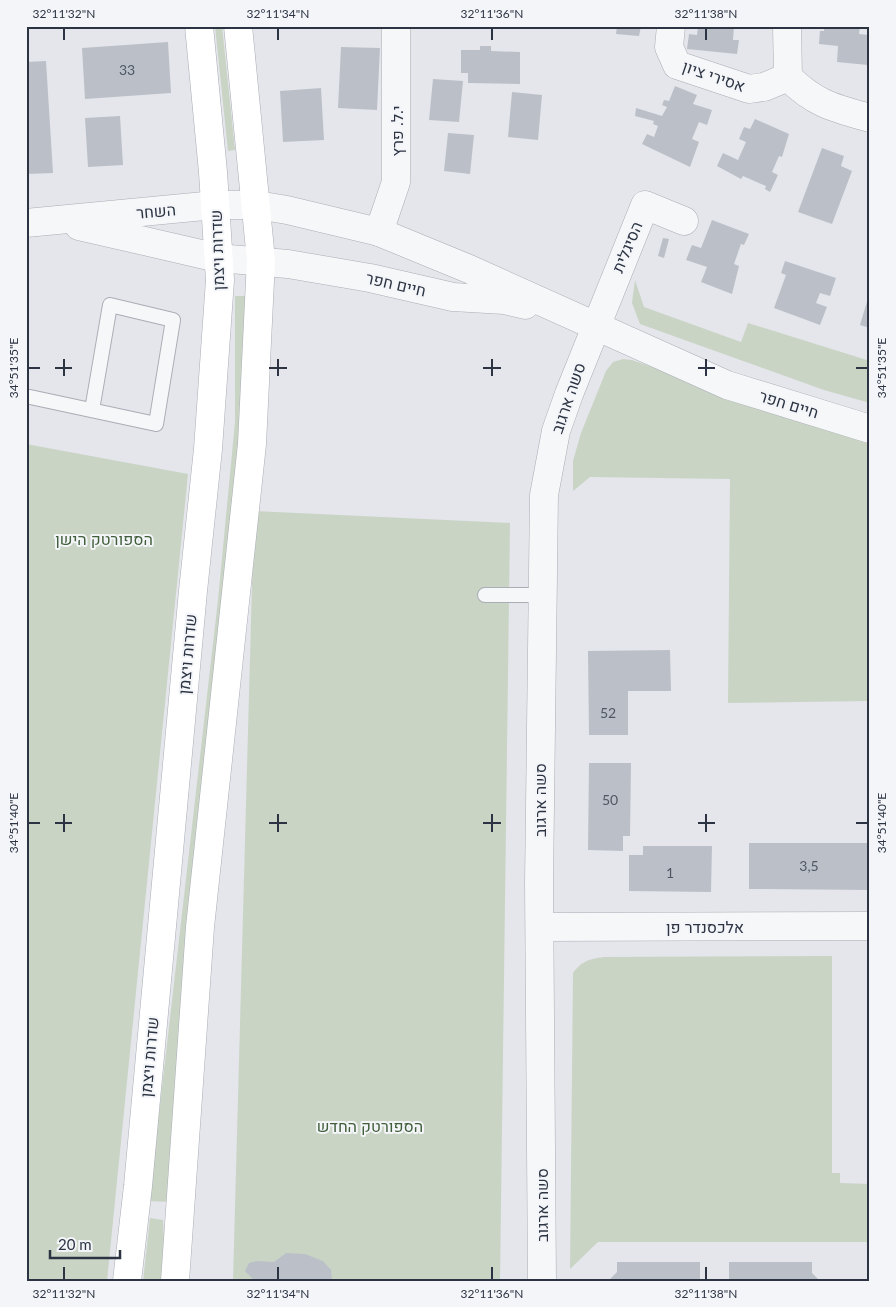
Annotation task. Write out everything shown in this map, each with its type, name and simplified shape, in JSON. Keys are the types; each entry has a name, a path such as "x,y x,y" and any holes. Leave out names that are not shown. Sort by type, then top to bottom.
{"main road":[{"name":"שדרות ויצמן","path":"128,1281 208,449 220,280 199,26"},
{"path":"175,1281 175,1253 200,927 252,444 260,260 257,205 238,26"}],"street":[{"name":"י.ל. פרץ","path":"378,232 396,182 396,26"},
{"name":"אסירי ציון","path":"671,26 668,47 677,65 750,89 764,87 788,77"},
{"path":"787,26 788,77 805,94 828,107 870,118"},
{"name":"השחר","path":"26,223 215,206 257,205"},
{"name":"חיים חפר","path":"257,205 287,210 378,232 727,386 870,429"},
{"name":"הסיגלית","path":"583,321 645,205 684,221"},
{"name":"השחר","path":"55,220 218,258"},
{"name":"חיים חפר","path":"218,258 260,260 370,278 453,297 504,300 583,321"},
{"name":"סשה ארגוב","path":"542,1281 540,926 541,595 544,495 549,460 583,321"},
{"name":"אלכסנדר פן","path":"540,926 870,926"}],"lane":[{"path":"26,397 156,424 173,320 110,306 92,410"},
{"path":"485,595 541,595"}],"green space":[{"path":"215,26 222,26 235,150 228,151"},
{"path":"635,280 644,307 741,342 748,323 870,361 870,403 824,390 640,324 632,303"},
{"path":"235,296 245,296 245,412 170,1202 149,1201 218,600 235,422"},
{"path":"623,359 632,360 848,436 870,441 870,701 728,703 730,479 590,477 573,491 573,461 581,433 606,371 613,362"},
{"name":"הספורטק הישן","path":"26,444 188,474 107,1281 26,1281"},
{"name":"הספורטק החדש","path":"254,511 510,523 500,1281 233,1281"},
{"path":"832,956 832,1173 840,1173 840,1183 870,1184 870,1242 598,1242 570,1269 573,973 576,969 586,961 604,957"},
{"path":"150,1218 163,1220 166,1281 143,1281"}],"building":[{"path":"617,26 641,26 639,36 616,34"},
{"path":"698,26 734,26 733,40 739,40 737,54 687,49 689,34 697,35"},
{"path":"824,26 860,26 859,34 870,35 868,65 837,62 838,46 819,44 820,31 824,31"},
{"path":"168,42 171,93 85,99 82,48"},
{"path":"480,46 491,46 491,51 520,52 520,84 468,83 468,73 461,73 461,50 480,50"},
{"path":"341,47 380,48 377,110 338,108"},
{"path":"46,61 53,173 26,174 26,62"},
{"path":"433,79 463,81 459,122 429,120"},
{"path":"675,86 697,95 693,104 712,110 707,125 699,122 692,139 699,142 690,167 642,144 647,134 654,137 658,126 653,124 654,121 635,116 636,108 662,116 667,107 662,105 664,100 669,101"},
{"path":"321,88 324,140 283,142 280,91"},
{"path":"512,92 542,95 538,140 508,137"},
{"path":"120,116 123,165 88,167 85,118"},
{"path":"755,119 789,134 782,157 779,156 772,172 778,175 770,192 765,189 766,186 743,176 741,179 717,166 723,153 738,160 746,142 739,139 744,127 750,129"},
{"path":"448,133 474,135 470,174 444,171"},
{"path":"822,148 844,156 841,166 852,171 832,224 798,212"},
{"path":"712,220 749,234 744,245 741,244 734,264 739,266 732,294 701,282 707,267 686,260 692,245 701,248"},
{"path":"663,238 669,239 664,258 658,256"},
{"path":"785,261 836,278 830,296 820,293 816,303 827,307 820,325 774,308 786,275 781,273"},
{"path":"870,295 870,328 860,325"},
{"path":"670,650 671,691 628,691 628,735 589,735 588,651"},
{"path":"589,763 631,763 630,836 623,836 623,851 588,850"},
{"path":"749,843 870,843 870,890 749,889"},
{"path":"643,846 712,846 711,892 629,891 629,855 643,855"},
{"path":"867,1125 870,1125 870,1171 867,1171"},
{"path":"286,1253 305,1254 323,1261 331,1270 332,1281 255,1281 245,1271 249,1263 257,1261 274,1262"},
{"path":"617,1262 700,1262 700,1281 608,1281 617,1272"},
{"path":"729,1262 812,1262 812,1273 820,1281 729,1281"}]}
